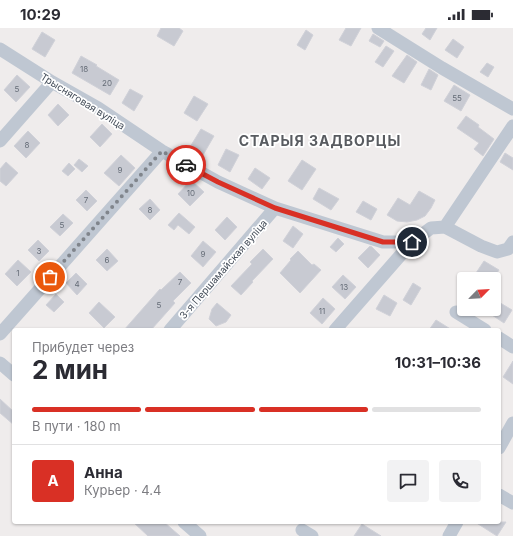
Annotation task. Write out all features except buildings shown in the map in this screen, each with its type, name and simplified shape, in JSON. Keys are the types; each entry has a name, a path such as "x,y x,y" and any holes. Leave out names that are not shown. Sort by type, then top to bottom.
{"street":[{"path":"378,28 442,68 513,109"},
{"name":"Трысняговая вуліца","path":"0,49 52,82 98,108 162,151 218,182 275,208 383,242 412,242"},
{"path":"0,141 52,82"},
{"path":"445,227 513,126"},
{"path":"0,334 162,151"},
{"name":"3-я Першамайская вуліца","path":"172,328 275,208"},
{"path":"337,328 412,242 431,228 445,227 481,246 497,252 508,249 513,242"},
{"path":"456,312 482,328"},
{"path":"501,339 513,347"},
{"path":"0,363 12,373"},
{"path":"501,444 513,423"},
{"path":"501,496 513,503"},
{"path":"186,524 200,536"},
{"path":"449,536 456,524"}],"way so far":[{"path":"50,277 162,151 186,165"}],"district":[{"name":"СТАРЫЯ ЗАДВОРЦЫ","path":"320,140"}],"route":[{"path":"186,165 218,182 275,208 383,242 412,242"}]}
